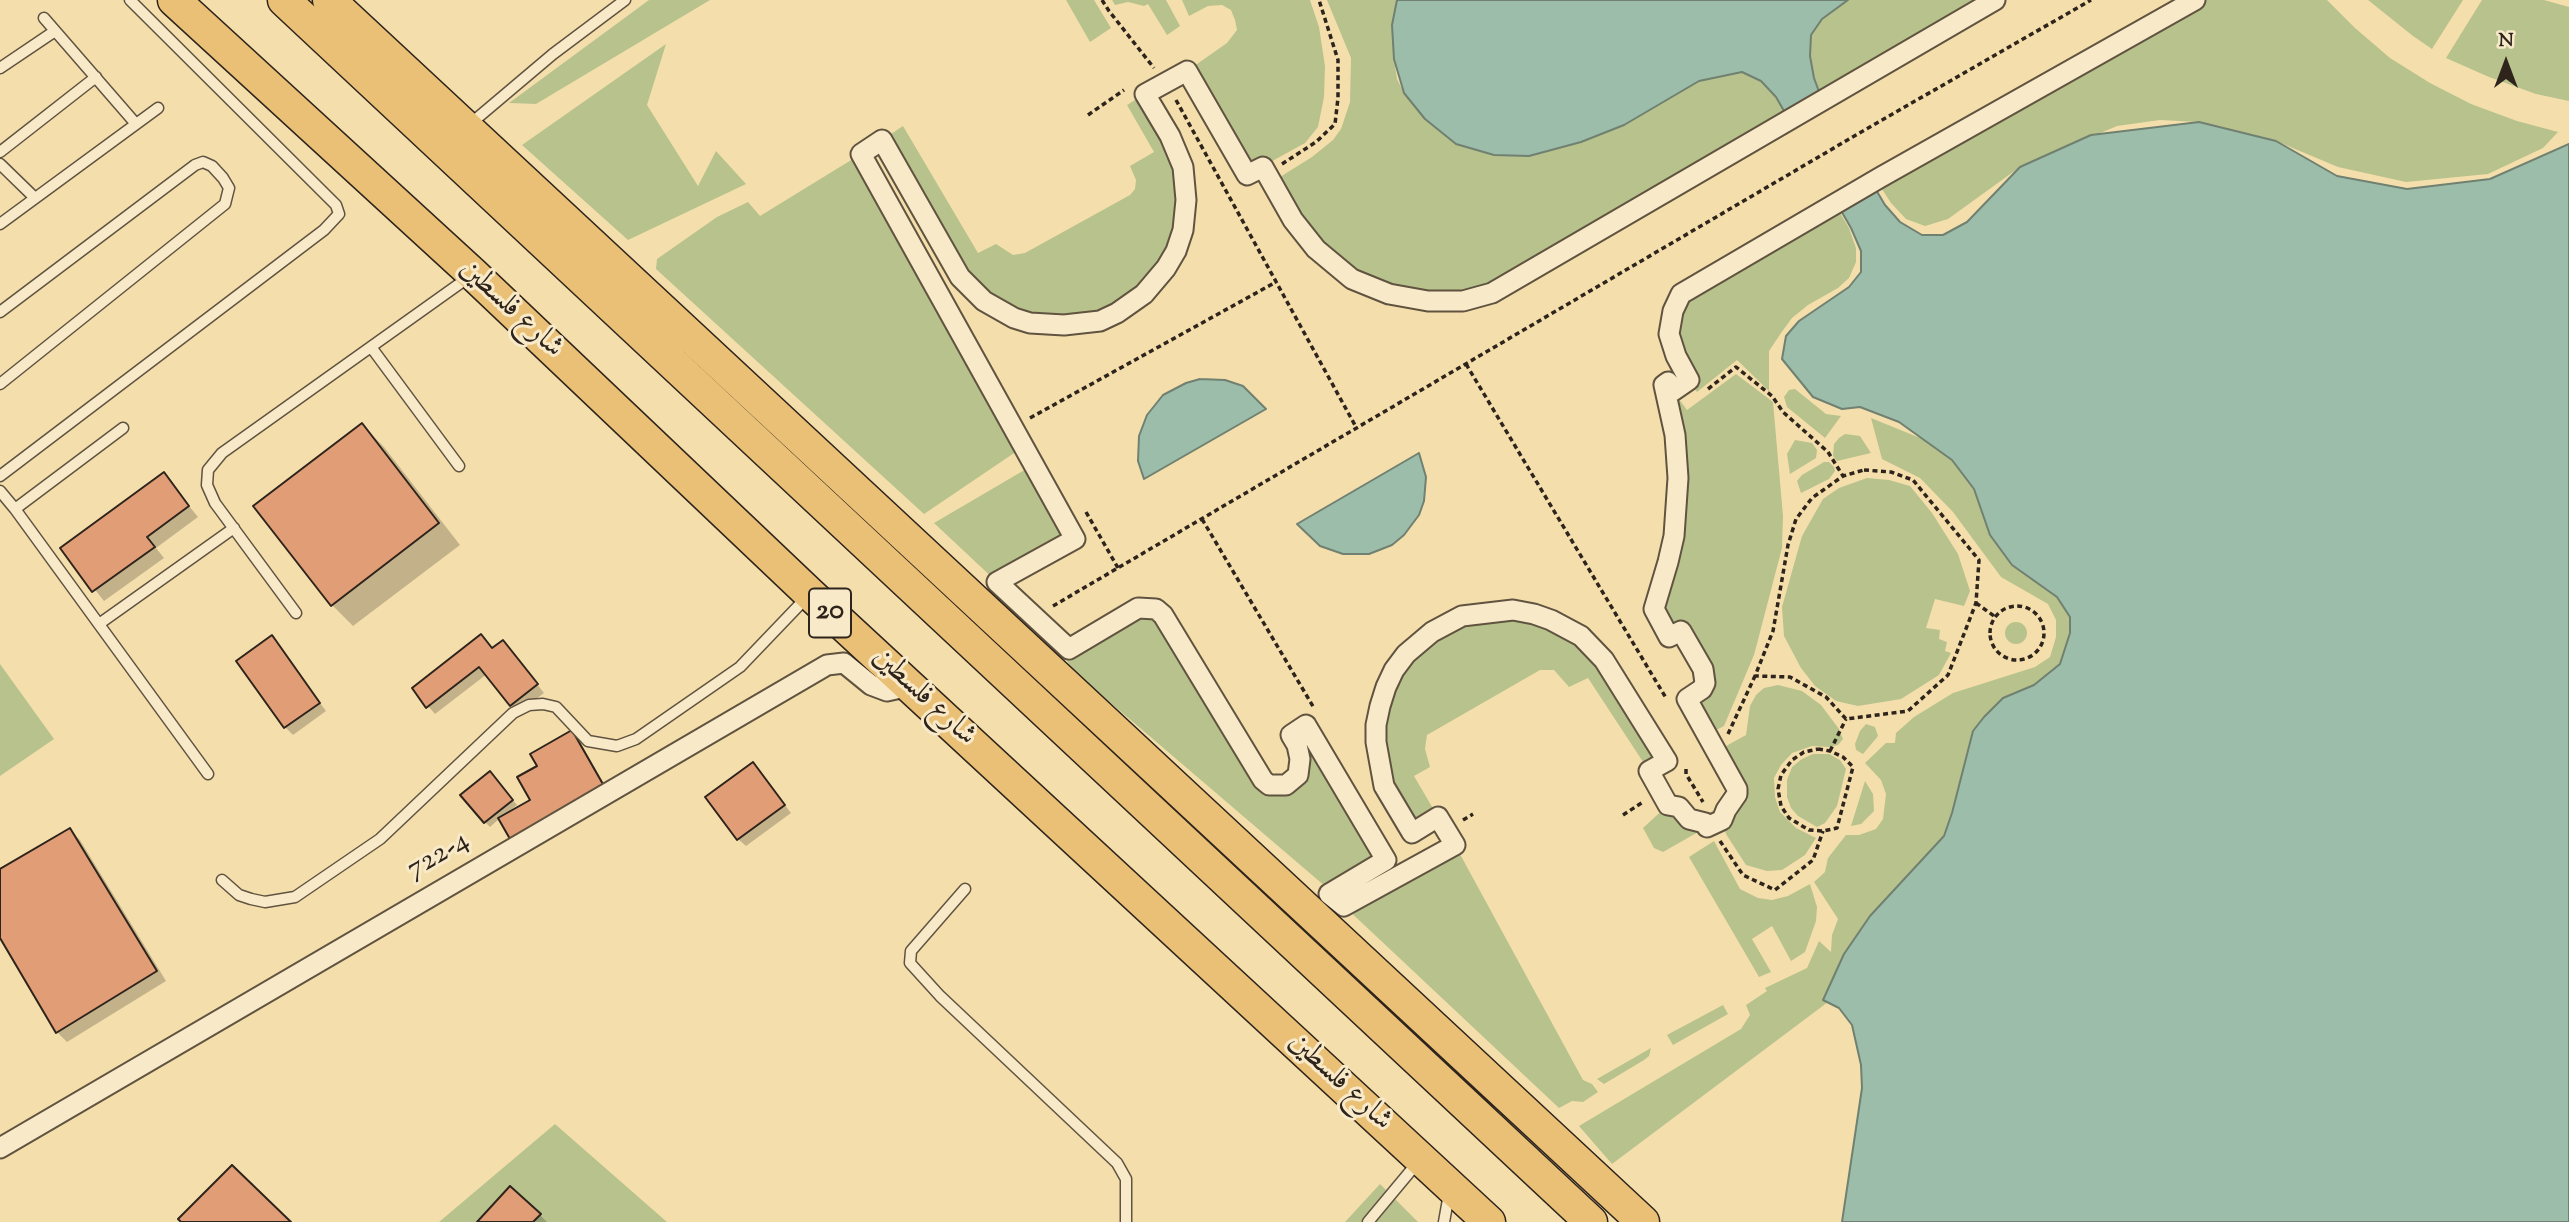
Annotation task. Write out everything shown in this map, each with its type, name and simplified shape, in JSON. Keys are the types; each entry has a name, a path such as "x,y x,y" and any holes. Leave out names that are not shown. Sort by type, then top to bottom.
{"main road":[{"name":"شارع فلسطين","path":"174,0 473,274 810,594 1489,1222"},
{"name":"20","path":"284,0 1591,1222"},
{"path":"329,0 1643,1222"},
{"path":"924,599 989,614"},
{"path":"1028,650 1040,680 1045,713"}],"street":[{"path":"1995,0 1492,293 1463,301 1427,301 1389,294 1352,279 1316,249 1293,220 1263,167 1247,175 1187,71 1145,94 1170,136 1183,167 1186,200 1183,230 1176,251 1166,268 1144,294 1118,313 1091,323 1064,326 1030,323 1014,318 984,301 960,276 882,140 861,154 1075,540 997,582 1069,649 1138,608 1156,609 1163,615 1262,780 1269,785 1286,785 1298,775 1300,759 1297,745 1291,735 1306,725 1386,860 1329,894 1343,906 1455,845 1438,817 1412,832 1384,786 1376,742 1376,725 1386,687 1406,654 1432,632 1470,615 1513,610 1559,623 1581,636 1609,667 1667,761 1649,771 1668,804 1679,807 1689,819 1705,823 1707,827 1722,820 1737,794 1737,789 1687,699 1702,689 1705,683 1703,669 1681,631 1669,637 1654,609 1674,536 1678,478 1675,435 1664,385 1668,382 1673,391 1689,380 1676,356 1669,334 1673,311 1681,293 2195,0"},
{"name":"722-4","path":"0,1148 827,665 844,663 871,685 887,691 910,686"}],"lane":[{"path":"0,476 324,230 339,214 336,205 130,0"},
{"path":"466,127 553,54 625,0"},
{"path":"44,18 136,124"},
{"path":"0,68 55,31"},
{"path":"0,152 96,77"},
{"path":"0,224 158,108"},
{"path":"0,312 195,165 203,162 212,166 229,188 225,204 0,384"},
{"path":"0,164 35,198"},
{"path":"296,613 215,503 207,485 208,470 222,453 473,274"},
{"path":"371,347 459,466"},
{"path":"15,509 123,428"},
{"path":"0,491 208,774"},
{"path":"99,624 234,528"},
{"path":"222,880 239,895 251,899 265,902 295,897 380,839 513,713 529,705 556,707 588,741 617,746 636,739 740,667 810,594"},
{"path":"965,889 911,951 911,963 940,996 1117,1163 1126,1179 1126,1222"},
{"path":"1368,1222 1421,1159"},
{"path":"1444,1222 1451,1187"}],"path":[{"path":"1102,0 1166,82 1357,428"},
{"path":"1276,168 1315,142 1335,124 1338,60 1318,0"},
{"path":"1035,617 2091,0"},
{"path":"1088,115 1120,93"},
{"path":"1031,418 1276,282"},
{"path":"1466,364 1669,704"},
{"path":"1681,385 1690,398 1697,397 1736,367 1772,396 1783,412 1828,452 1843,476"},
{"path":"1864,470 1891,472 1913,480 1979,560 1976,603 1948,675 1908,711 1846,719 1826,697 1790,677 1755,676 1773,631 1788,545 1796,519 1812,498 1843,476 1864,470"},
{"path":"1976,603 1995,617"},
{"path":"2011,606 2030,609 2043,622 2045,632 2040,647 2028,658 2018,660 2001,654 1991,641 1991,625 1995,617 2011,606"},
{"path":"1830,751 1846,719"},
{"path":"1818,749 1830,751 1843,757 1853,767 1837,828 1809,830 1789,818 1781,806 1778,789 1781,775 1792,760 1804,752 1818,749"}],"green space":[{"path":"649,0 710,0 536,104 509,103"},
{"path":"1066,0 1094,0 1111,28 1090,42"},
{"path":"1112,0 1166,0 1180,26 1167,35 1148,4 1144,6 1128,2 1115,5"},
{"path":"1182,0 1310,0 1319,27 1325,66 1324,97 1318,127 1305,143 1247,175 1187,71 1227,43 1237,30 1235,20 1231,10 1222,5 1208,6 1189,16"},
{"path":"1327,0 1397,0 1392,25 1394,59 1397,79 1404,93 1581,142 1624,125 1699,81 1742,72 1760,81 1776,97 1788,118 1463,301 1352,279 1272,182 1333,140 1341,129 1350,102 1351,58"},
{"path":"1848,0 1992,0 1821,97 1810,56 1811,35 1822,19"},
{"path":"2195,0 2327,0 2390,58 2430,83 2471,104 2558,132 2543,148 2488,174 2406,182 2338,167 2276,141 2199,122 2160,120 2117,126 2020,167 1948,219 1925,226 1906,219 1891,203 1876,180"},
{"path":"2368,0 2463,0 2432,49"},
{"path":"2482,0 2544,0 2569,7 2569,101 2536,94 2446,58"},
{"path":"666,44 647,105 698,186 716,151 746,184 628,240 522,145"},
{"path":"1145,94 1170,136 1183,230 1144,294 1064,325 984,301 882,140 903,126 978,253 996,244 1013,255 1025,253 1130,195 1135,189 1136,180 1130,166 1154,152 1127,105"},
{"path":"861,154 1023,447 924,514 656,269 657,259 717,217 748,202 760,216"},
{"path":"1835,204 1849,228 1856,248 1856,262 1849,278 1838,288 1808,305 1792,318 1781,333 1769,351 1769,391 1737,360 1697,392 1689,380 1673,311"},
{"path":"1736,374 1773,402 1783,516 1782,548 1754,655 1724,726 1707,735 1687,699 1705,683 1654,609 1668,562 1673,391 1687,410"},
{"path":"1795,389 1826,414 1841,416 1825,438 1787,407 1784,397 1789,390"},
{"path":"1871,418 1930,442 1952,460 1974,489 1980,507 2012,565 2057,597 2070,617 2070,633 2060,664 2034,685 2003,698 1944,836 1870,916 1844,954 1823,1000 1828,1002 1612,1164 1579,1126 1741,1029 1750,1015 1746,1005 1767,991 1765,988 1807,968 1819,941 1831,952 1832,935 1838,919 1814,882 1825,872 1828,858 1846,835 1859,835 1876,829 1883,819 1886,794 1881,780 1865,763 1886,743 1895,743 1896,733 1914,717 1953,693 2035,667 2050,657 2056,637 2056,620 2048,604 2001,577 1953,512 1920,478 1882,459"},
{"path":"1845,434 1860,436 1871,453 1837,461 1833,456 1834,444"},
{"path":"1795,440 1812,443 1817,450 1816,458 1790,474 1787,454"},
{"path":"1824,462 1829,462 1835,471 1829,479 1801,493 1797,481"},
{"path":"1033,465 1075,539 997,582 934,523"},
{"path":"1867,478 1910,486 1932,513 1958,554 1970,591 1964,606 1935,599 1926,628 1940,630 1939,639 1947,642 1945,651 1951,653 1939,675 1901,699 1858,706 1836,701 1815,686 1801,668 1784,636 1782,607 1802,536 1823,499 1839,488"},
{"path":"1147,608 1263,780 1286,785 1306,725 1386,860 1326,887 1071,669 1065,656"},
{"path":"1495,611 1581,636 1667,761 1649,771 1588,678 1569,687 1554,670 1540,670 1427,735 1425,749 1430,767 1414,776 1438,817 1412,833 1381,774 1376,725 1419,642"},
{"path":"2016,622 2024,625 2027,633 2024,641 2016,644 2008,641 2005,633 2008,625"},
{"path":"0,664 54,739 0,776"},
{"path":"1778,685 1802,691 1821,705 1843,739 1838,745 1812,746 1792,753 1781,765 1774,778 1775,797 1780,812 1796,828 1816,838 1805,855 1782,870 1767,871 1746,865 1726,834 1722,820 1734,801 1717,751 1746,735 1750,706 1756,695 1764,688"},
{"path":"1866,724 1875,727 1878,736 1863,754 1856,750 1855,744"},
{"path":"1813,754 1829,754 1840,760 1846,769 1837,806 1825,823 1817,827 1798,816 1787,797 1787,780 1792,767"},
{"path":"1865,781 1873,794 1874,811 1861,824 1851,826"},
{"path":"1668,805 1707,827 1663,852 1654,848 1643,828"},
{"path":"1714,841 1740,889 1758,898 1772,900 1788,896 1810,884 1817,907 1816,921 1805,952 1791,961 1772,926 1752,939 1771,972 1759,977 1689,857"},
{"path":"1455,845 1583,1080 1592,1084 1598,1092 1583,1102 1572,1101 1559,1108 1344,906"},
{"path":"1723,1005 1728,1014 1673,1045 1667,1035"},
{"path":"1651,1048 1649,1056 1644,1060 1604,1084 1597,1079"},
{"path":"555,1124 667,1222 439,1222"},
{"path":"1380,1184 1418,1222 1345,1222"}],"shaded area":[{"path":"1397,0 1848,0 1822,19 1811,35 1810,56 1814,78 1821,97 1885,205 1900,222 1922,235 1943,235 1967,222 2020,167 2091,135 2199,122 2276,141 2337,176 2407,189 2490,179 2569,144 2569,1222 1842,1222 1862,1088 1861,1065 1852,1025 1839,1008 1823,1000 1844,954 1870,916 1944,836 1973,731 2003,698 2034,685 2060,664 2070,633 2070,617 2057,597 2012,565 1990,535 1974,489 1952,460 1899,422 1860,407 1842,409 1813,397 1782,359 1786,336 1799,321 1849,287 1861,272 1861,251 1851,228 1776,97 1761,81 1742,72 1699,81 1624,125 1581,142 1529,156 1494,155 1456,144 1425,119 1404,93 1394,59 1392,25"},
{"path":"1200,379 1225,380 1243,386 1266,409 1144,479 1138,461 1139,436 1147,415 1163,395"},
{"path":"1419,453 1426,477 1424,501 1419,515 1404,535 1392,545 1369,554 1343,554 1320,546 1297,524"}],"pier":[{"path":"1825,97 1874,180 1834,204 1786,120"}],"building":[{"path":"362,423 439,523 331,606 253,506"},
{"path":"164,472 189,506 147,537 155,547 92,592 60,548"},
{"path":"481,634 492,648 503,640 538,684 510,706 479,667 426,708 412,688"},
{"path":"272,635 320,703 284,728 236,661"},
{"path":"572,730 604,786 510,839 498,818 530,800 517,777 537,766 530,754"},
{"path":"753,762 785,805 737,840 705,797"},
{"path":"490,771 513,800 484,823 460,795"},
{"path":"70,828 157,971 56,1033 0,938 0,869"},
{"path":"232,1165 291,1222 181,1222 178,1219"},
{"path":"510,1186 541,1214 533,1222 477,1222"}]}
